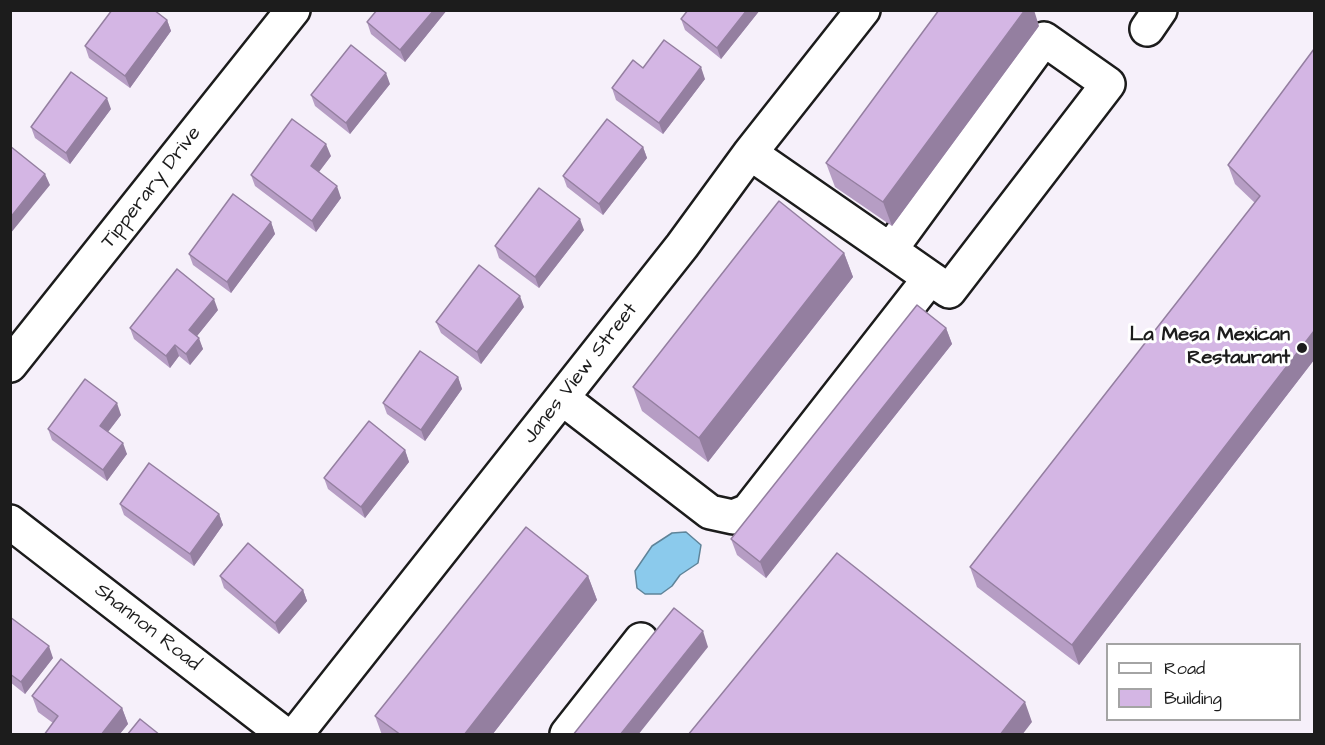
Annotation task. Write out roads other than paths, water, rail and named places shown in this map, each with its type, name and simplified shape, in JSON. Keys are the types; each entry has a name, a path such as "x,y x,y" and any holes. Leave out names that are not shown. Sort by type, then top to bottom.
{"street":[{"name":"Tipperary Drive","path":"10,365 292,10"},
{"name":"Janes View Street","path":"296,735 682,246 750,153 863,10"},
{"path":"750,153 949,291 1108,84 1044,39 890,250"},
{"path":"562,398 710,512 733,518 748,511 930,278"},
{"name":"Shannon Road","path":"10,522 284,735"},
{"path":"567,735 641,640"}],"water":[{"path":"686,532 701,545 698,563 680,575 672,586 661,594 645,594 637,588 635,571 652,546 672,533"}],"place":[{"name":"La Mesa Mexican Restaurant","path":"1302,348"}]}
